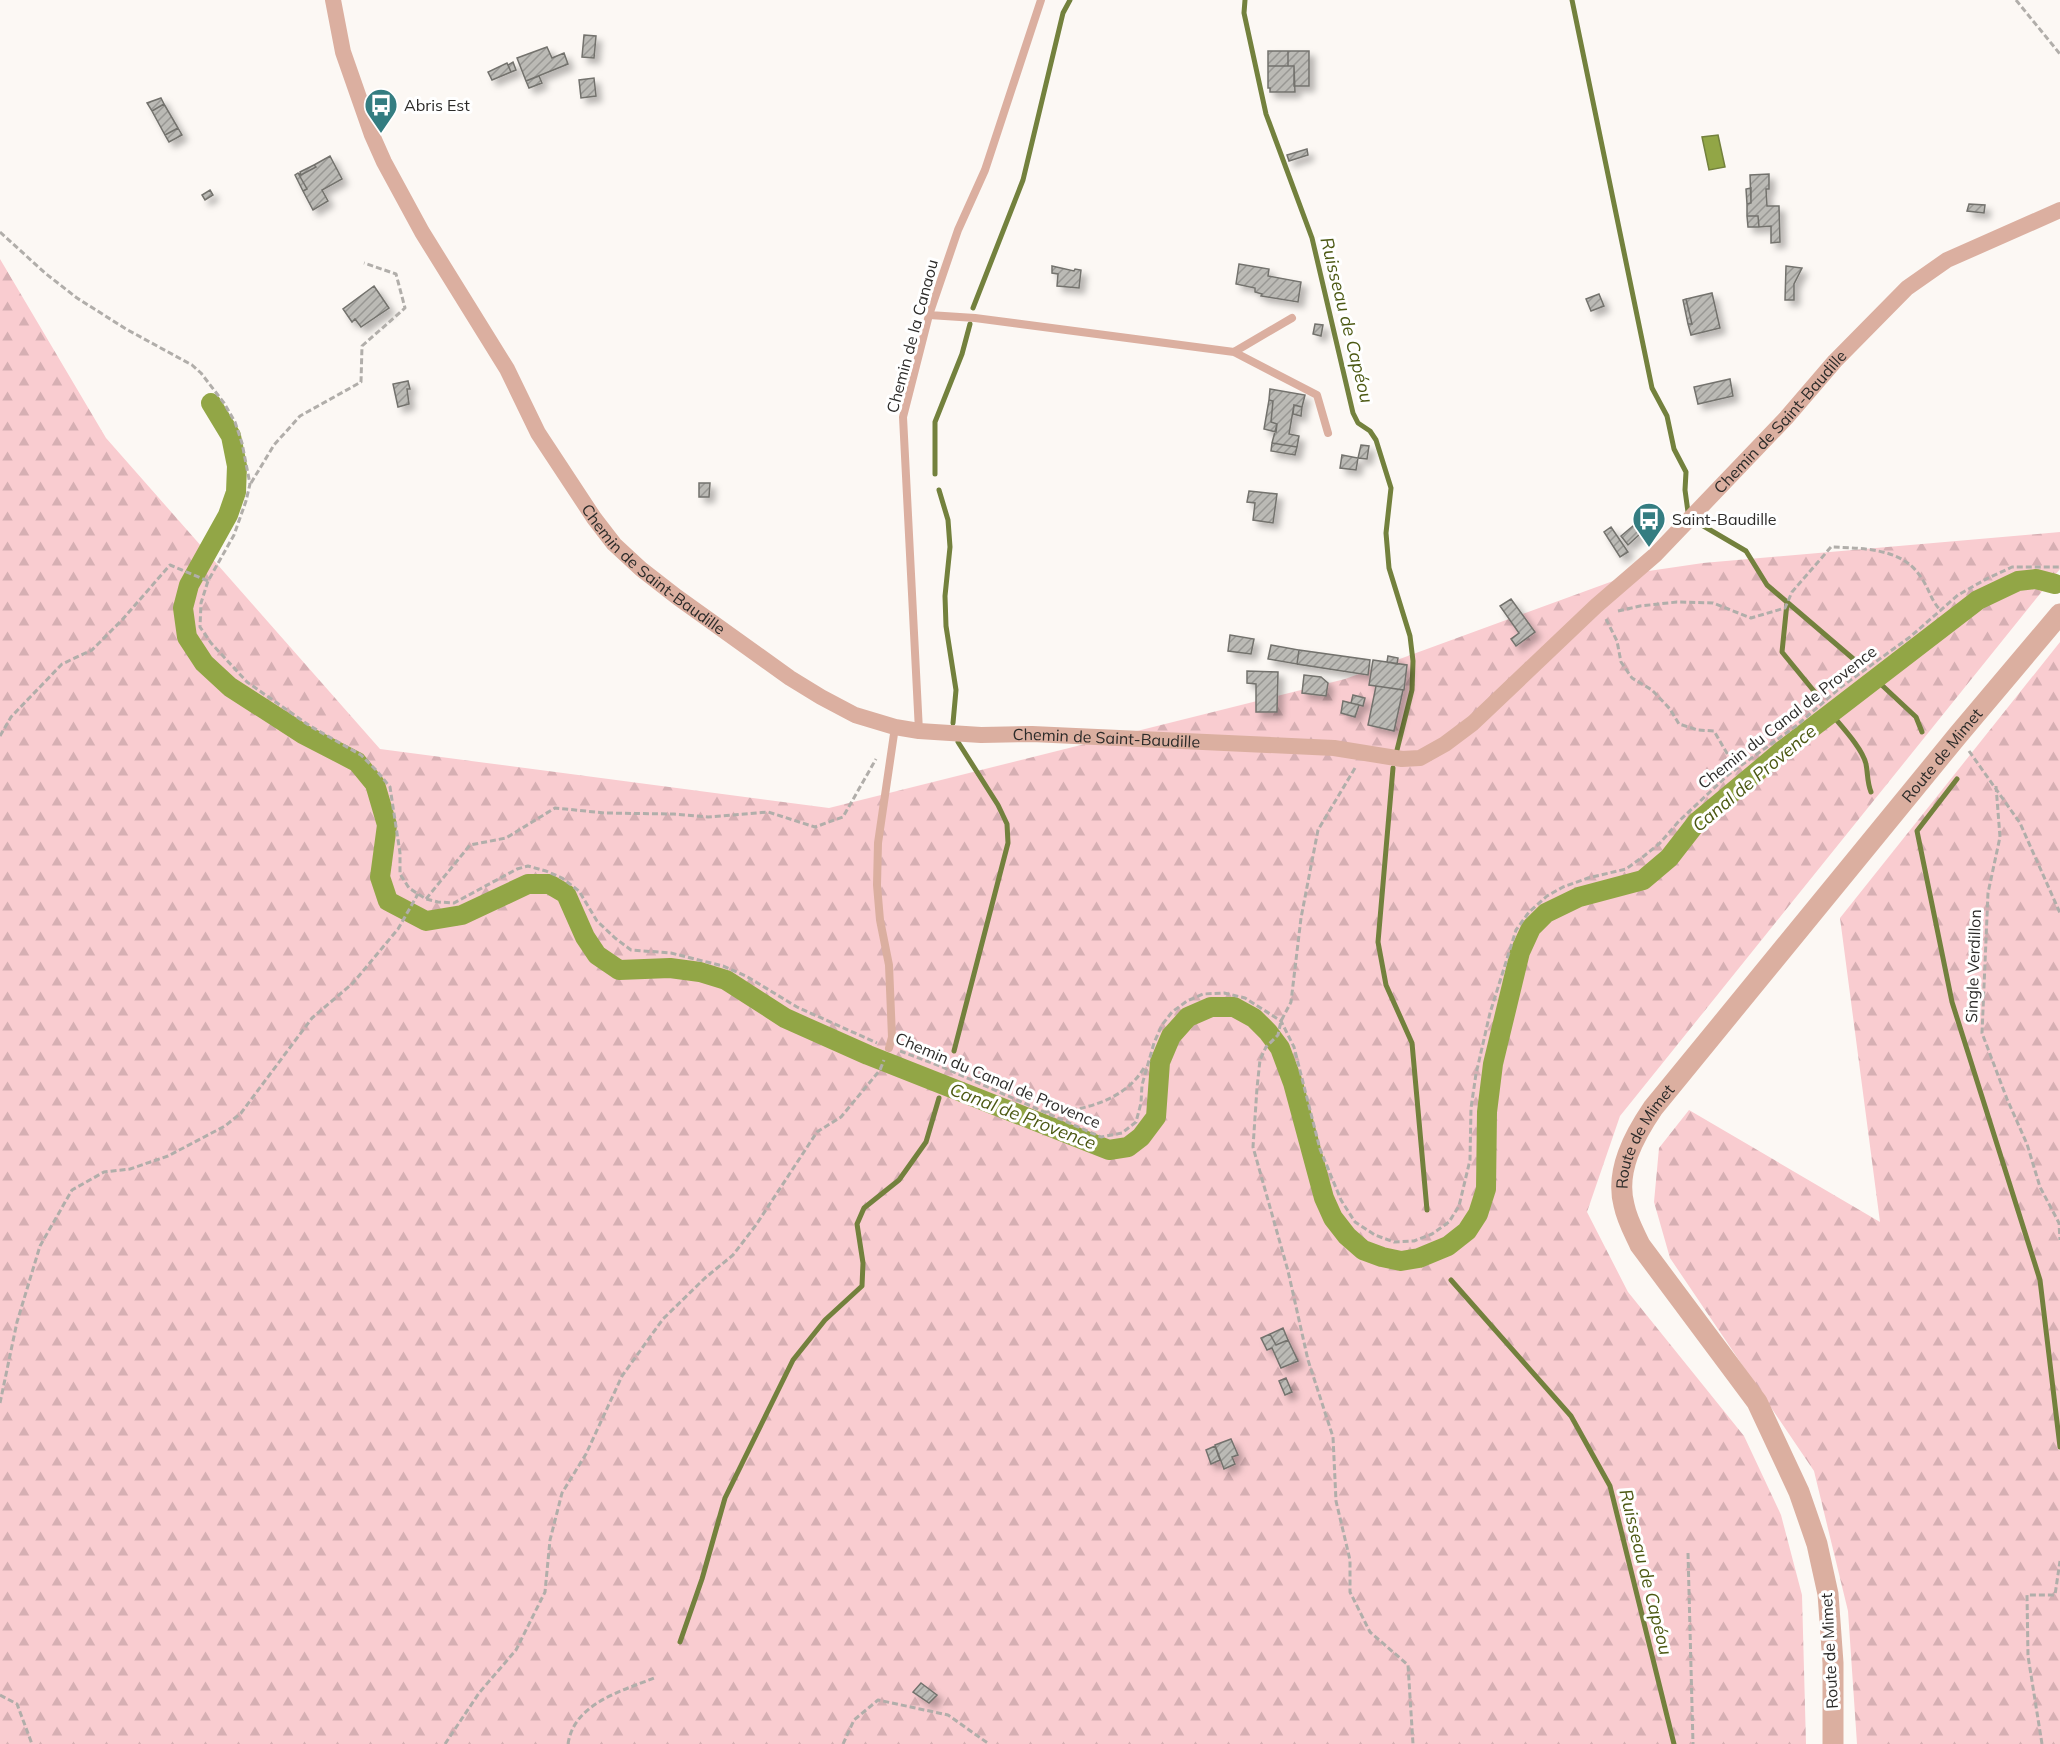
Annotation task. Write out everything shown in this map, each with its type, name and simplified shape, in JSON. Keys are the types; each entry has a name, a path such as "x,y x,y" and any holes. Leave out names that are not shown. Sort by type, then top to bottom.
{"street":[{"name":"Chemin de Saint-Baudille","path":"333,0 347,63 384,162 422,232 493,344 538,433 594,518 614,544 640,569 676,597 790,678 855,715 895,727 919,731 1334,748 1402,759 1420,758 1432,753 1473,723 1600,610 1691,519 1786,418 1835,361 1907,288 1947,260 2060,210"},
{"name":"Route de Mimet","path":"1833,1744 1833,1663 1828,1594 1817,1544 1799,1492 1757,1402 1640,1245 1623,1203 1625,1163 1631,1143 1653,1108 2060,614"}],"lane":[{"name":"Chemin de la Canaou","path":"919,731 903,417 929,315 958,230 985,170 1041,0"},
{"path":"929,315 975,318 1234,352 1317,395 1328,433"},
{"path":"1234,352 1292,318"},
{"path":"888,1051 892,1037 889,965 880,920 877,885 878,843 895,727"}],"path":[{"path":"2016,0 2060,54"},
{"name":"Chemin du Canal de Provence","path":"0,232 45,273 77,298 126,329 185,360 201,373 224,403 235,422 242,442 250,484 234,535 208,580 201,603 200,627 228,663 247,682 310,726 361,755 390,787 400,853 400,874 409,888 426,899 454,903 517,869 528,866 546,871 562,878 579,891 597,921 632,950 671,953 723,966 888,1051 940,1066 1101,1137 1122,1133 1136,1122 1149,1060 1162,1025 1172,1012 1187,1001 1203,994 1224,993 1245,998 1281,1021 1294,1047 1323,1158 1341,1200 1355,1222 1375,1235 1394,1242 1414,1241 1432,1234 1449,1222 1459,1206 1470,1160 1471,1108 1476,1074 1490,1013 1516,930 1529,912 1563,887 1626,869 1660,843 1679,821 1728,775 1796,726 1840,687 1910,637 1958,595 2012,567 2060,567"},
{"path":"250,484 274,446 300,416 361,382 362,346 405,308 396,274 364,263"},
{"path":"1728,775 1732,762 1714,731 1698,730 1679,724 1670,709 1652,690 1632,678 1621,662 1617,641 1600,610 1677,602 1713,603 1751,618 1785,608 1792,592 1831,547 1858,548 1889,554 1910,564 1925,584 1932,601 1941,611"},
{"path":"0,736 11,717 62,664 92,650 122,620 170,565 208,580"},
{"path":"426,899 470,845 506,838 555,808 604,813 708,817 768,812 815,827 843,817 895,727"},
{"path":"1958,735 2020,823 2060,913"},
{"path":"1363,753 1318,830 1301,918 1291,1002 1281,1021 1278,1035 1266,1047 1260,1060 1253,1147 1288,1271 1308,1360 1333,1437 1336,1501 1350,1560 1350,1592 1370,1632 1408,1665 1413,1744"},
{"name":"Single Verdillon","path":"1996,786 2000,837 1988,893 1982,1033 2007,1100 2027,1144 2040,1187 2059,1223 2060,1240"},
{"path":"0,1403 17,1322 40,1246 72,1190 104,1172 130,1169 168,1155 225,1126 241,1113 312,1018 353,983 398,929 418,894"},
{"path":"445,1744 479,1693 516,1650 545,1592 550,1540 562,1493 586,1454 622,1376 663,1319 705,1278 733,1255 756,1225 817,1132 841,1117 880,1070 888,1051"},
{"path":"1042,1112 1072,1110 1109,1099 1130,1087 1149,1060"},
{"path":"1688,1553 1693,1744"},
{"path":"2042,1744 2028,1656 2027,1595 2055,1594 2060,1561"},
{"path":"568,1744 580,1717 595,1703 654,1678"},
{"path":"0,1695 17,1704 32,1744"},
{"path":"843,1744 854,1720 878,1700 948,1715 989,1744"}],"green space":[{"path":"0,259 106,438 380,749 829,808 1345,679 1635,573 1703,563 2060,532 2060,569 1620,1116 1587,1212 1628,1292 1744,1436 1781,1515 1802,1595 1806,1744 0,1744"},
{"path":"2060,642 2060,1744 1857,1744 1848,1611 1814,1471 1670,1258 1654,1202 1659,1148 1689,1110 1880,1222 1840,918"}],"shaded area":[{"path":"1718,135 1725,167 1709,170 1702,137"}],"building":[{"path":"584,35 596,36 594,58 582,57"},
{"path":"547,47 552,58 564,53 568,64 526,81 517,58"},
{"path":"1268,51 1288,51 1288,66 1268,66"},
{"path":"1288,51 1309,51 1309,86 1294,86 1294,66 1288,66"},
{"path":"513,62 516,70 511,72 508,65"},
{"path":"507,63 511,72 492,80 488,72"},
{"path":"1268,66 1294,66 1295,92 1270,92"},
{"path":"539,76 542,83 529,88 526,81"},
{"path":"594,78 596,96 581,98 579,80"},
{"path":"161,98 164,104 152,111 147,103"},
{"path":"164,104 178,128 165,135 152,111"},
{"path":"178,128 182,135 169,142 165,135"},
{"path":"1307,149 1308,155 1289,161 1287,155"},
{"path":"330,156 342,179 322,190 328,201 313,210 303,191 307,189 298,173 301,175"},
{"path":"314,165 316,167 301,175 300,172"},
{"path":"298,173 307,189 303,191 295,175"},
{"path":"1769,174 1769,189 1766,189 1767,206 1779,206 1780,242 1771,243 1771,226 1759,227 1758,216 1747,216 1747,204 1751,203 1750,175"},
{"path":"1751,188 1751,203 1747,204 1746,189"},
{"path":"210,190 213,195 205,200 202,195"},
{"path":"1969,204 1985,205 1984,213 1967,211"},
{"path":"1747,216 1758,216 1759,227 1748,227"},
{"path":"1239,264 1269,269 1268,276 1301,282 1298,302 1261,296 1262,294 1255,292 1255,288 1236,284"},
{"path":"1052,266 1074,271 1075,269 1081,270 1079,288 1057,286 1058,274 1052,273"},
{"path":"1786,266 1802,268 1794,284 1794,300 1785,300"},
{"path":"374,286 389,308 361,327 355,319 352,322 343,309"},
{"path":"1712,293 1720,328 1691,335 1688,324 1692,324 1686,299"},
{"path":"1599,294 1604,306 1591,311 1586,299"},
{"path":"1686,299 1692,324 1688,324 1683,300"},
{"path":"1315,324 1323,325 1321,336 1313,334"},
{"path":"1730,379 1733,396 1698,404 1694,387"},
{"path":"408,381 409,404 398,407 393,384"},
{"path":"1270,389 1305,395 1302,407 1294,405 1289,434 1299,436 1297,447 1272,443 1277,424 1271,422 1273,401 1269,400"},
{"path":"1269,400 1273,401 1271,422 1277,424 1276,432 1264,429"},
{"path":"1294,405 1302,407 1301,416 1293,414"},
{"path":"1272,443 1297,447 1295,455 1271,451"},
{"path":"1361,445 1369,446 1367,459 1358,458"},
{"path":"1342,455 1358,458 1356,470 1340,468"},
{"path":"699,483 710,483 709,497 699,497"},
{"path":"1249,491 1277,494 1273,523 1253,520 1255,503 1247,502"},
{"path":"1649,512 1656,520 1640,533 1634,525"},
{"path":"1634,525 1640,534 1628,545 1621,536"},
{"path":"1611,527 1628,552 1620,557 1604,532"},
{"path":"1511,599 1535,632 1516,646 1511,639 1519,633 1500,606"},
{"path":"1230,635 1254,639 1251,654 1228,651"},
{"path":"1271,645 1299,650 1297,664 1268,659"},
{"path":"1299,650 1370,660 1368,675 1297,664"},
{"path":"1388,656 1398,658 1397,664 1387,662"},
{"path":"1373,660 1407,665 1404,690 1369,685"},
{"path":"1247,671 1278,672 1277,712 1256,712 1256,684 1247,683"},
{"path":"1304,675 1321,677 1328,683 1326,696 1302,693"},
{"path":"1376,686 1403,690 1394,731 1368,725"},
{"path":"1353,695 1365,698 1363,706 1351,703"},
{"path":"1343,701 1359,705 1355,717 1341,713"},
{"path":"1283,1328 1288,1340 1276,1345 1270,1334"},
{"path":"1270,1334 1276,1345 1288,1340 1298,1361 1281,1368 1272,1348 1267,1350 1261,1338"},
{"path":"1286,1378 1292,1392 1285,1395 1279,1381"},
{"path":"1231,1439 1238,1455 1232,1457 1235,1464 1224,1469 1215,1445"},
{"path":"1215,1446 1220,1460 1211,1464 1206,1450"},
{"path":"921,1683 937,1695 929,1703 913,1692"}],"waterway":[{"path":"973,308 1023,180 1063,13 1070,0"},
{"name":"Ruisseau de Capéou","path":"1245,0 1244,13 1266,114 1312,238 1353,413 1358,423 1370,431 1376,440 1391,488 1386,533 1389,568 1410,636 1413,661 1412,690 1397,750"},
{"path":"1572,0 1652,388 1667,416 1674,449 1686,472 1685,490 1688,512"},
{"path":"935,474 935,422 962,354 970,324"},
{"name":"Canal de Provence","path":"211,403 231,436 237,466 236,492 228,515 189,585 183,608 187,637 204,663 230,687 303,734 357,762 375,784 387,825 380,877 388,901 426,921 462,915 528,884 549,884 566,894 585,937 597,955 619,970 670,968 700,972 726,980 785,1018 868,1055 1109,1150 1128,1147 1141,1137 1156,1117 1160,1062 1171,1036 1188,1017 1211,1007 1234,1007 1254,1018 1280,1048 1293,1083 1324,1198 1333,1218 1347,1236 1363,1250 1401,1261 1419,1258 1448,1246 1467,1231 1478,1214 1486,1189 1487,1112 1493,1064 1520,952 1531,928 1546,913 1579,897 1643,880 1669,858 1697,822 1783,750 1978,600 2018,581 2036,579 2055,584"},
{"path":"939,490 948,520 950,547 945,596 946,626 956,690 953,723"},
{"path":"1700,524 1746,551 1767,585 1857,662"},
{"path":"1787,603 1782,652 1818,696"},
{"path":"1871,675 1916,717 1922,732"},
{"path":"1828,710 1864,757 1871,792"},
{"path":"954,1051 1008,843 1007,824 998,805 958,742"},
{"name":"Ruisseau de Capéou","path":"1393,768 1378,942 1386,985 1412,1043 1427,1210"},
{"path":"1957,779 1917,831 1952,1002 2040,1280 2060,1447"},
{"path":"680,1642 702,1579 725,1498 793,1360 825,1320 862,1286 863,1263 857,1224 864,1208 899,1180 926,1142 939,1098"},
{"name":"Ruisseau de Capéou","path":"1451,1280 1571,1416 1610,1486 1674,1744"}],"place":[{"name":"Abris Est","path":"381,134"},
{"name":"Saint-Baudille","path":"1649,548"}]}
